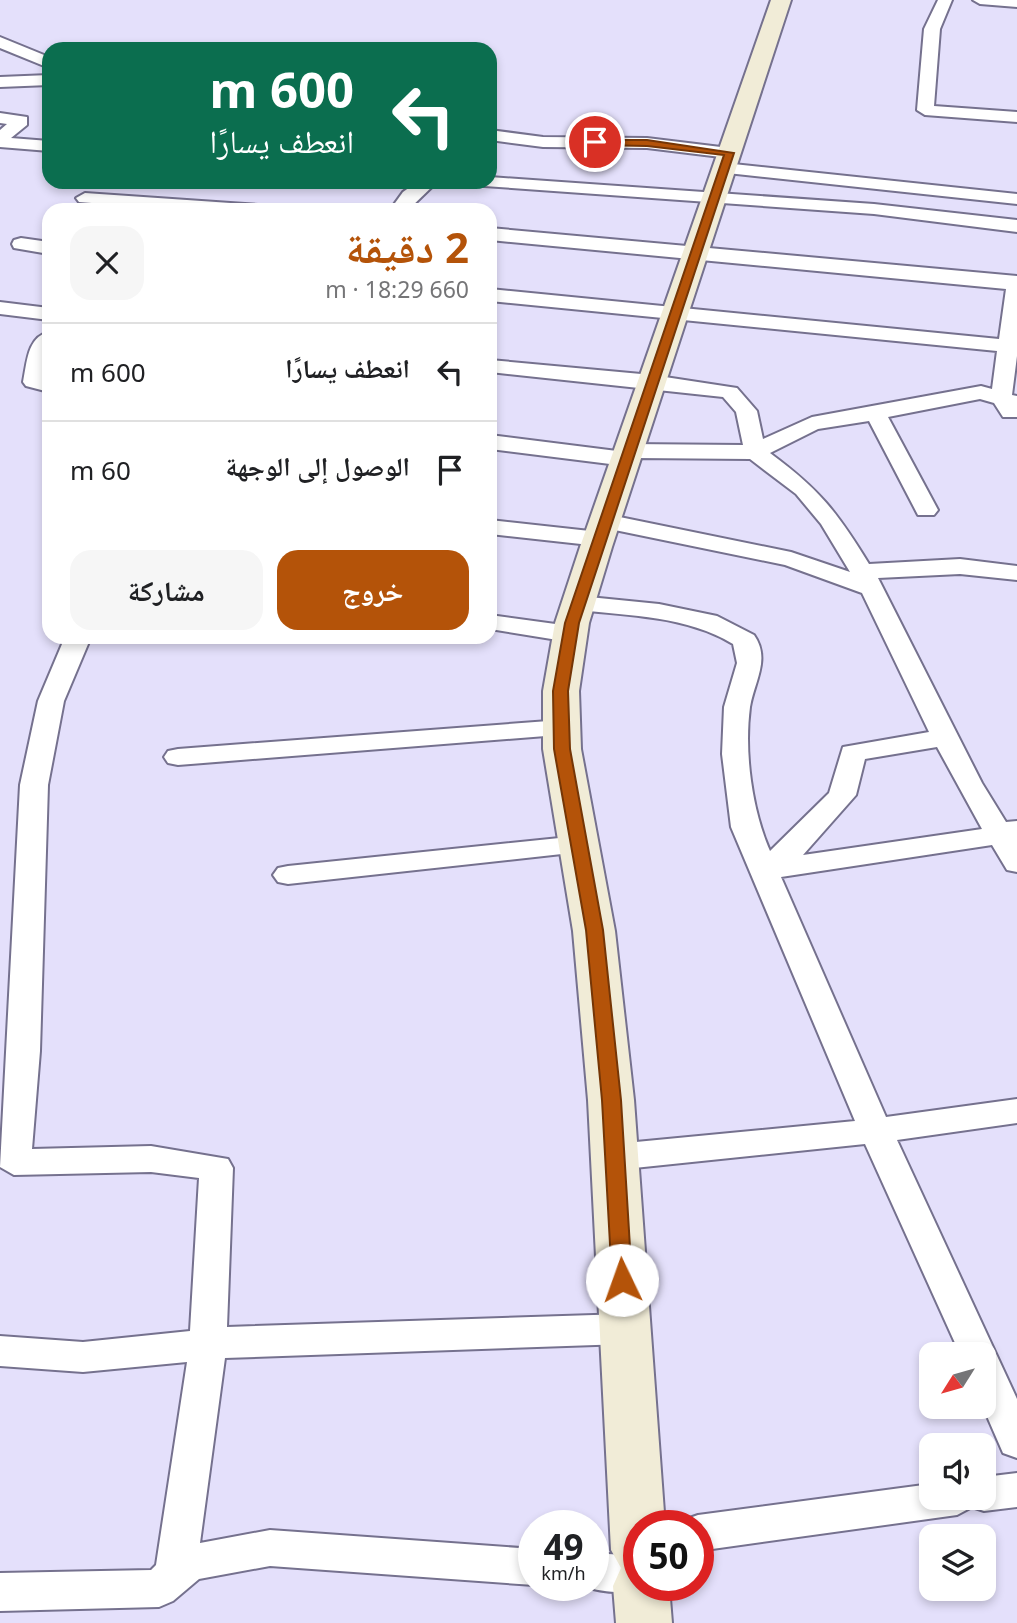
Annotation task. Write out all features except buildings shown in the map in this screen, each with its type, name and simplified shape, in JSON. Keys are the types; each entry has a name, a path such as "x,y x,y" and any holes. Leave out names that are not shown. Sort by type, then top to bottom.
{"main road":[{"path":"637,1510 615,1157 594,930 562,749 561,691 574,619 602,530 781,0"},
{"path":"643,1601 645,1623"}],"street":[{"path":"945,0 932,29 925,110 1017,117"},
{"path":"980,0 1017,3"},
{"path":"0,42 42,60"},
{"path":"0,82 42,80"},
{"path":"0,118 21,121 0,140"},
{"path":"497,136 543,142 647,143 723,173 874,209 1017,226"},
{"path":"0,140 42,145"},
{"path":"497,181 723,173 1017,200"},
{"path":"404,203 418,189"},
{"path":"85,197 165,203"},
{"path":"497,235 695,256 1017,283 1009,400 1017,420"},
{"path":"20,244 42,247"},
{"path":"497,296 1013,346"},
{"path":"0,308 42,313"},
{"path":"42,345 33,382 42,384"},
{"path":"497,367 652,381 730,393 746,411 755,452 804,489 831,521 867,579 968,783 1008,831 1017,863"},
{"path":"497,443 627,455 755,452 812,423 874,414 981,392 1009,400"},
{"path":"874,414 886,427 926,510"},
{"path":"497,527 602,530 791,559 867,579 949,568 1002,569 1017,573"},
{"path":"497,622 574,619 659,611 717,623 745,640 750,663 737,707 736,754 746,827 876,1131 973,1342"},
{"path":"75,644 51,701 34,785 24,1051 14,1162 151,1158 216,1168 208,1344 175,1576"},
{"path":"178,757 562,728"},
{"path":"764,870 793,848 842,795 853,752 946,737"},
{"path":"764,870 1008,831"},
{"path":"288,875 579,845"},
{"path":"615,1157 876,1131 1017,1111"},
{"path":"0,1351 83,1357 265,1339 625,1329"},
{"path":"996,1394 1017,1441"},
{"path":"996,1493 1017,1490"},
{"path":"714,1531 919,1503"},
{"path":"0,1592 159,1588 189,1563 270,1548 518,1566"}],"route":[{"path":"595,142 647,143 729,153 572,623 561,691 562,749 594,930 611,1100 622,1280"}]}
